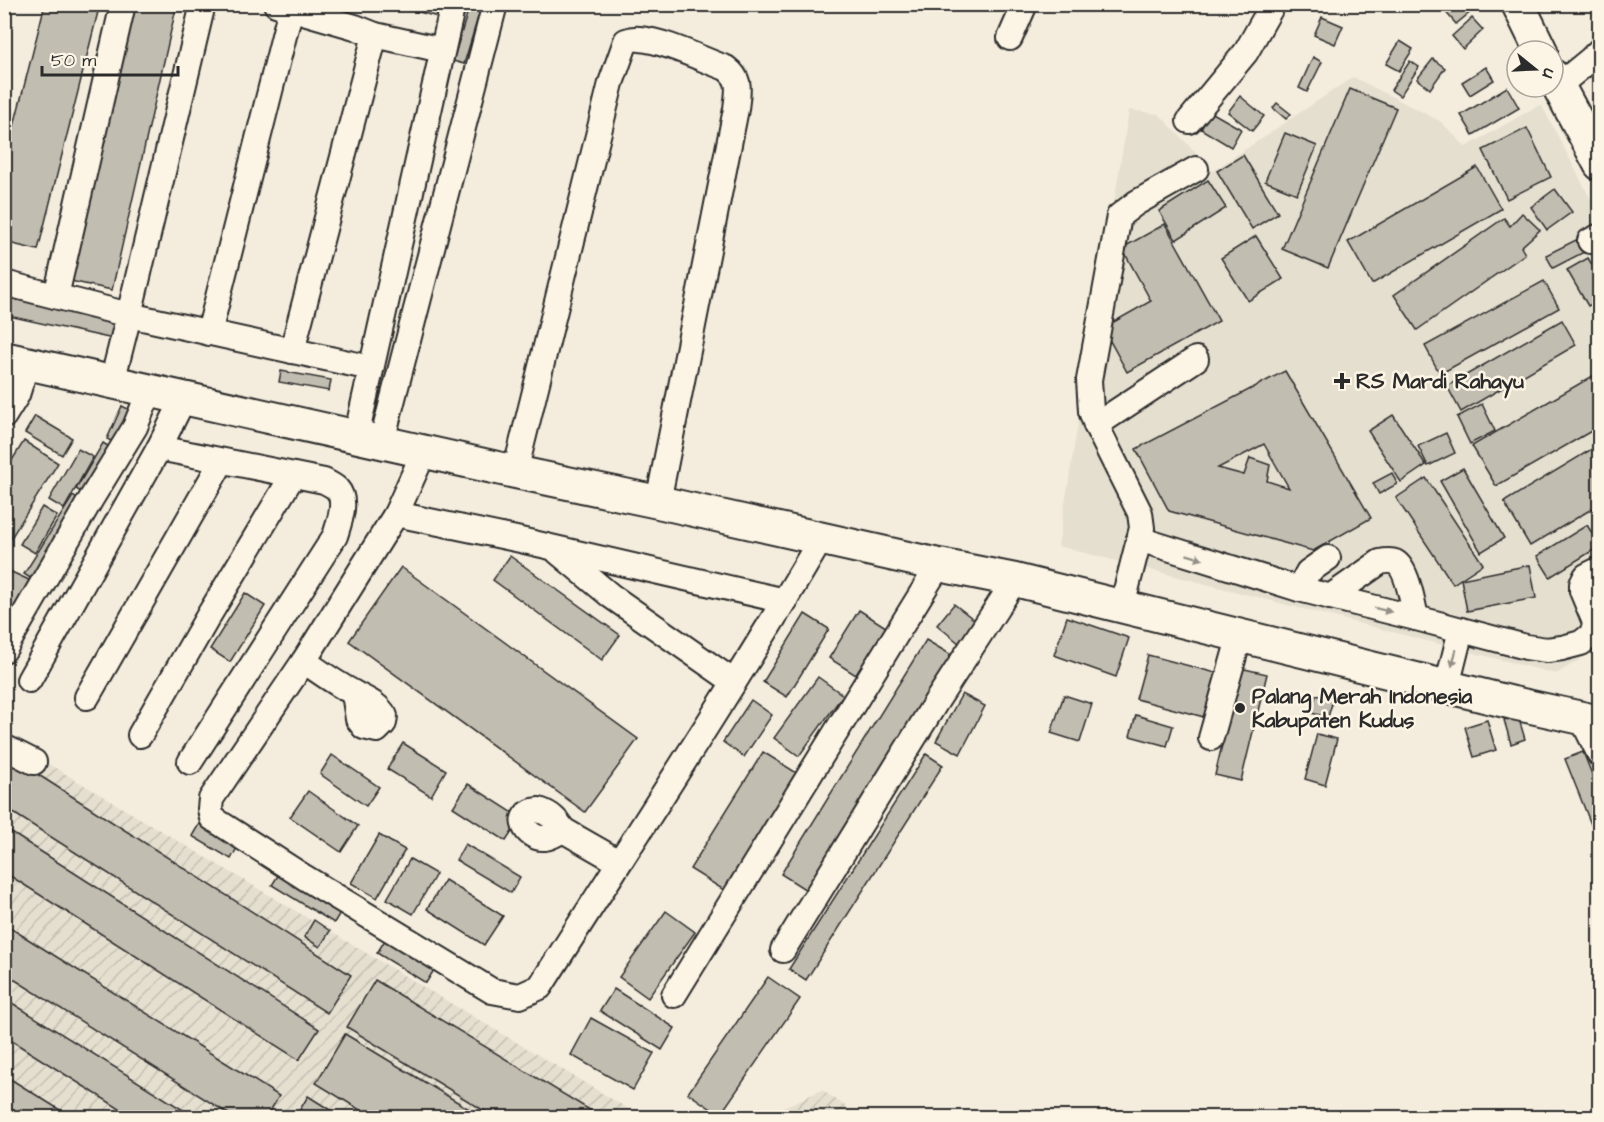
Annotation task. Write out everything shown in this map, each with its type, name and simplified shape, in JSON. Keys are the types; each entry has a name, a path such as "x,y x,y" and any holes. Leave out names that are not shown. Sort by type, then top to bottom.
{"main road":[{"path":"1518,4 1535,39"},
{"path":"1565,99 1599,164"},
{"path":"16,360 424,452 1015,580 1591,720"}],"street":[{"path":"56,296 123,4"},
{"path":"112,382 203,4"},
{"path":"369,439 371,368 453,4"},
{"path":"369,439 495,4"},
{"path":"1010,38 1025,4"},
{"path":"1189,122 1246,52 1273,4"},
{"path":"209,333 284,6 375,35 442,50"},
{"path":"292,351 375,35"},
{"path":"515,472 611,83 626,41 633,38 641,39 668,46 726,68 733,74 739,88 658,502"},
{"path":"1565,75 1592,59 1599,50"},
{"path":"1122,606 1142,528 1140,513 1096,426 1091,411 1089,380 1119,216 1136,203 1196,168"},
{"path":"4,283 129,315 371,368"},
{"path":"1096,426 1196,359"},
{"path":"4,416 17,395 16,360"},
{"path":"4,650 135,427 150,390"},
{"path":"29,680 159,448 184,398"},
{"path":"159,448 324,481 337,489 342,500 335,536 190,762"},
{"path":"424,452 396,514 304,662 211,799 210,809 212,818 304,877 492,991 520,996 540,987 785,601 821,539"},
{"path":"87,698 222,461"},
{"path":"140,735 293,475"},
{"path":"396,514 785,601"},
{"path":"1139,539 1299,589 1526,647 1548,650 1581,643 1590,636 1595,628 1594,602 1582,591 1582,584 1586,576 1599,569"},
{"path":"554,548 611,596 734,682"},
{"path":"1299,589 1308,572 1328,558"},
{"path":"1330,597 1380,562 1389,561 1397,563 1403,571 1416,618"},
{"path":"674,995 939,565"},
{"path":"611,596 640,568"},
{"path":"783,950 942,693 1015,580"},
{"path":"1447,686 1461,630"},
{"path":"1211,738 1240,635"},
{"path":"304,662 354,693"},
{"path":"1591,720 1599,755"},
{"path":"4,747 34,762"},
{"path":"563,830 619,862"}],"shaded area":[{"name":"RS Mardi Rahayu","path":"1353,77 1440,121 1466,147 1541,104 1599,215 1599,648 1556,674 1058,546 1129,110 1159,114 1213,171"},
{"path":"5,738 642,1117 5,1117"},
{"path":"822,1090 861,1117 761,1117"}],"building":[{"path":"45,4 100,4 38,250 4,242 4,165"},
{"path":"128,4 177,4 112,290 66,280"},
{"path":"390,4 449,4 445,19"},
{"path":"470,4 482,4 464,64 453,61"},
{"path":"1451,4 1477,4 1478,6 1456,24 1444,10"},
{"path":"1322,17 1343,26 1335,44 1314,35"},
{"path":"1472,18 1483,30 1463,49 1452,36"},
{"path":"1400,41 1413,49 1399,71 1386,64"},
{"path":"1313,57 1322,62 1307,92 1299,88"},
{"path":"1433,59 1445,68 1430,89 1417,79"},
{"path":"1410,61 1419,67 1400,96 1391,90"},
{"path":"1486,67 1494,80 1470,95 1462,82"},
{"path":"1505,88 1505,99 1514,99 1519,108 1473,135 1461,115"},
{"path":"1350,89 1396,108 1328,268 1282,249"},
{"path":"1240,96 1264,116 1252,131 1228,112"},
{"path":"1277,103 1291,114 1286,119 1273,108"},
{"path":"1211,112 1241,129 1231,147 1201,129"},
{"path":"1527,128 1551,177 1507,199 1483,150"},
{"path":"1285,133 1317,146 1297,194 1265,181"},
{"path":"1243,155 1278,213 1252,229 1217,171"},
{"path":"1477,167 1501,209 1372,284 1348,242"},
{"path":"1208,180 1226,208 1176,240 1159,211"},
{"path":"1555,189 1572,212 1547,230 1531,207"},
{"path":"1522,213 1540,230 1521,247 1525,254 1417,330 1394,295 1504,218 1510,226"},
{"path":"1165,224 1219,321 1127,372 1103,328 1151,301 1122,248"},
{"path":"1256,236 1283,279 1248,301 1221,258"},
{"path":"1582,237 1588,250 1553,268 1546,255"},
{"path":"1588,258 1600,278 1600,300 1588,306 1567,270"},
{"path":"1544,281 1559,308 1440,374 1425,346"},
{"path":"4,297 121,322 118,340 4,315"},
{"path":"1562,320 1576,345 1461,412 1447,386"},
{"path":"281,371 331,380 329,391 279,382"},
{"path":"1285,371 1371,518 1313,551 1169,511 1136,449","holes":["1264,444 1289,488 1267,481 1270,465 1250,458 1244,475 1218,468"]},
{"path":"1598,373 1600,376 1600,426 1496,486 1472,446"},
{"path":"1482,404 1495,431 1470,444 1457,417"},
{"path":"122,406 134,412 119,445 107,439"},
{"path":"1393,415 1426,465 1401,482 1368,431"},
{"path":"35,416 72,438 62,455 25,433"},
{"path":"1446,433 1455,453 1428,466 1418,446"},
{"path":"24,441 58,463 4,549 4,473"},
{"path":"103,443 116,451 89,497 76,489"},
{"path":"1600,444 1600,504 1530,546 1504,502"},
{"path":"78,449 93,457 64,509 49,500"},
{"path":"1463,468 1504,538 1481,552 1440,481"},
{"path":"1392,473 1397,484 1379,494 1373,483"},
{"path":"1426,478 1483,564 1453,584 1396,498"},
{"path":"73,496 87,505 38,583 24,574"},
{"path":"42,507 57,516 35,553 20,544"},
{"path":"1587,525 1600,546 1550,577 1537,556"},
{"path":"510,556 620,635 602,660 493,580"},
{"path":"1530,565 1536,598 1467,611 1461,579"},
{"path":"401,567 638,739 585,812 349,641"},
{"path":"5,569 29,580 16,610 4,605"},
{"path":"245,593 265,606 230,662 210,649"},
{"path":"954,604 977,622 960,644 937,625"},
{"path":"859,610 889,629 859,677 829,658"},
{"path":"805,614 829,629 787,697 763,682"},
{"path":"1067,617 1129,638 1116,677 1054,655"},
{"path":"926,640 960,660 814,895 781,874"},
{"path":"1148,655 1216,673 1204,717 1136,699"},
{"path":"1240,668 1267,674 1241,781 1215,775"},
{"path":"818,677 843,695 799,756 774,738"},
{"path":"962,694 985,706 960,754 936,741"},
{"path":"1064,695 1092,704 1080,742 1051,733"},
{"path":"1316,695 1333,700 1328,717 1311,713"},
{"path":"751,700 772,715 744,757 723,742"},
{"path":"1136,715 1173,726 1167,746 1130,736"},
{"path":"1518,716 1525,739 1511,744 1504,720"},
{"path":"1487,720 1496,750 1474,757 1465,727"},
{"path":"1317,734 1337,739 1325,785 1305,779"},
{"path":"403,743 446,770 431,796 387,769"},
{"path":"763,752 800,775 727,892 690,869"},
{"path":"1583,752 1600,794 1600,847 1565,759"},
{"path":"926,754 943,765 806,980 789,969"},
{"path":"332,755 379,787 366,806 320,774"},
{"path":"9,756 351,975 327,1013 4,807 4,764"},
{"path":"468,784 521,818 506,841 453,807"},
{"path":"308,791 358,826 341,852 290,817"},
{"path":"199,824 238,846 231,859 192,836"},
{"path":"4,828 319,1029 299,1060 4,872"},
{"path":"379,835 405,850 377,898 351,883"},
{"path":"465,844 520,877 511,893 456,860"},
{"path":"410,859 436,874 413,914 387,899"},
{"path":"279,874 341,911 334,923 272,885"},
{"path":"445,880 503,916 484,945 427,909"},
{"path":"666,911 695,932 648,998 619,977"},
{"path":"314,920 330,931 320,947 304,937"},
{"path":"4,924 279,1096 266,1118 235,1118 4,973"},
{"path":"385,940 434,970 426,983 377,953"},
{"path":"768,977 800,999 720,1115 688,1093"},
{"path":"375,980 603,1118 496,1118 347,1027"},
{"path":"614,989 675,1028 662,1050 600,1011"},
{"path":"4,998 196,1118 134,1118 4,1036"},
{"path":"591,1018 654,1053 633,1090 571,1055"},
{"path":"345,1034 484,1118 373,1118 316,1083"},
{"path":"4,1075 73,1118 4,1118"},
{"path":"308,1096 343,1118 295,1118"}],"place":[{"name":"RS Mardi Rahayu","path":"1342,381"},
{"name":"Palang Merah Indonesia Kabupaten Kudus","path":"1240,708"}]}
